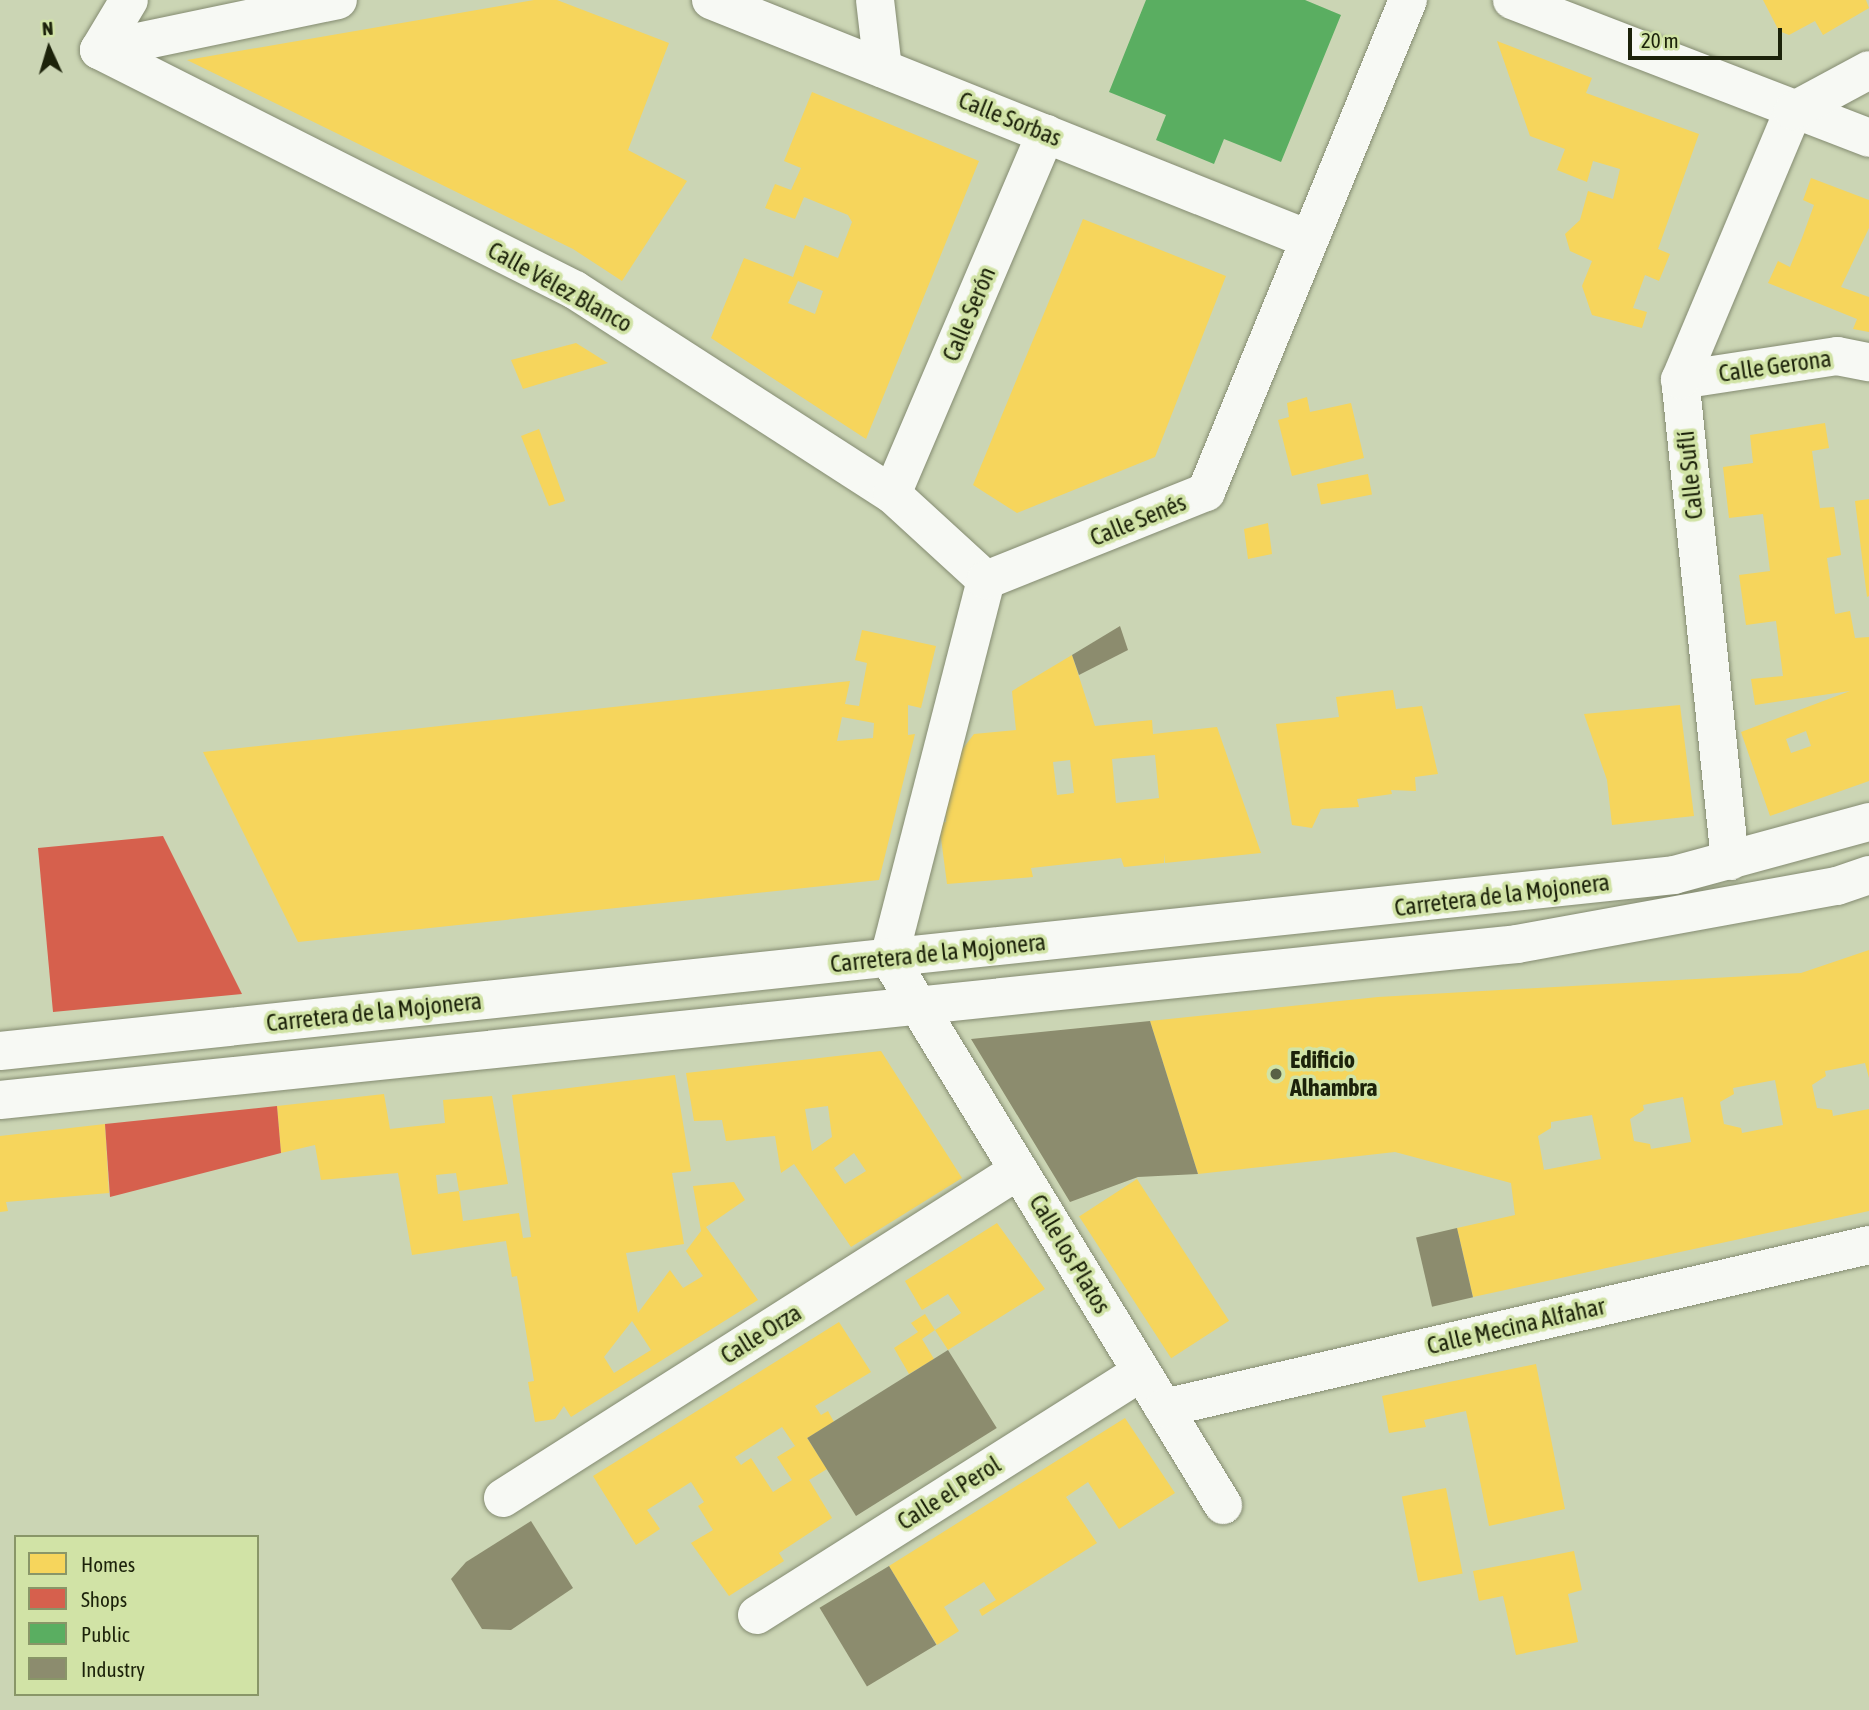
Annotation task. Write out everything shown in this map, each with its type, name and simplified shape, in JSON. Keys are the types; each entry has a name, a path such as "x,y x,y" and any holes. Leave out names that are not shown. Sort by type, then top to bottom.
{"street":[{"path":"99,50 129,0"},
{"path":"99,50 338,0"},
{"name":"Calle Sorbas","path":"711,0 1308,239"},
{"path":"876,0 883,69"},
{"name":"Calle Senés","path":"986,580 1206,492 1408,0"},
{"path":"1512,0 1793,111 1869,138"},
{"name":"Calle Vélez Blanco","path":"99,50 575,290 892,494 986,580"},
{"path":"1793,111 1869,70"},
{"name":"Calle Suflí","path":"1730,861 1680,380 1793,111"},
{"name":"Calle Serón","path":"892,494 1046,133"},
{"name":"Calle Gerona","path":"1680,380 1837,356 1869,362"},
{"path":"917,1003 889,958 986,580"},
{"name":"Carretera de la Mojonera","path":"0,1051 1468,899 1674,875 1869,822"},
{"name":"Carretera de la Mojonera","path":"0,1100 917,1003 1517,944 1837,886 1869,875"},
{"name":"Calle los Platos","path":"917,1003 1223,1505"},
{"name":"Calle Orza","path":"503,1498 1019,1170"},
{"name":"Calle Mecina Alfahar","path":"1164,1408 1869,1245"},
{"name":"Calle el Perol","path":"757,1615 1142,1372"}],"building: Homes":[{"path":"534,0 557,0 669,43 628,150 687,181 622,281 573,249 187,60"},
{"path":"1763,0 1866,0 1869,8 1823,35 1815,21 1789,35 1779,31"},
{"path":"1497,41 1592,78 1586,93 1699,134 1658,249 1670,254 1659,281 1645,275 1633,308 1647,312 1642,328 1592,315 1582,286 1592,261 1570,251 1565,234 1580,220 1588,191 1613,199 1620,169 1593,161 1587,182 1557,170 1565,149 1530,136"},
{"path":"812,92 979,161 866,439 711,338 744,258 793,277 805,245 838,258 852,222 848,215 804,197 795,219 765,208 775,184 791,190 801,168 784,161","holes":["798,281 823,291 815,314 788,303"]},
{"path":"1811,178 1869,200 1869,228 1841,287 1869,297 1869,332 1853,329 1857,319 1768,283 1778,261 1790,267 1802,238 1814,205 1803,200"},
{"path":"1083,219 1226,276 1155,457 1017,513 973,485"},
{"path":"576,343 608,363 523,389 511,360"},
{"path":"1307,397 1310,412 1351,403 1364,458 1292,476 1278,420 1289,417 1287,403"},
{"path":"1825,423 1829,448 1812,451 1820,508 1834,507 1841,555 1827,558 1835,614 1850,611 1855,638 1869,637 1869,781 1770,816 1741,732 1850,691 1755,705 1751,679 1783,676 1776,621 1746,625 1739,575 1770,571 1763,514 1729,518 1723,467 1753,463 1750,435","holes":["1806,731 1811,746 1791,753 1786,739"]},
{"path":"539,429 565,501 549,506 521,436"},
{"path":"1368,474 1372,495 1321,505 1317,484"},
{"path":"1869,499 1869,596 1867,597 1855,501"},
{"path":"1268,523 1272,554 1248,559 1244,529"},
{"path":"862,630 936,646 921,708 908,705 908,735 915,734 879,880 298,942 203,752 850,681 845,704 859,706 867,663 855,660","holes":["842,717 874,723 873,738 837,741"]},
{"path":"1072,655 1095,726 1152,720 1153,734 1217,727 1261,853 1165,863 1165,854 1164,863 1124,867 1121,858 1031,868 1033,877 947,884 939,823 946,822 945,772 974,734 1016,730 1012,691","holes":["1155,755 1159,798 1116,803 1112,759","1070,760 1074,793 1057,795 1053,762"]},
{"path":"1393,690 1396,709 1422,706 1438,774 1415,777 1416,791 1391,790 1392,794 1357,799 1359,807 1321,809 1312,828 1292,825 1276,724 1339,717 1336,697"},
{"path":"1680,705 1694,816 1612,825 1607,780 1584,714"},
{"path":"1869,950 1869,1078 1865,1063 1825,1071 1826,1076 1812,1085 1817,1108 1832,1110 1833,1116 1869,1109 1869,1211 1473,1297 1457,1228 1515,1215 1511,1183 1395,1152 1198,1174 1150,1021 1378,997 1801,973","holes":["1775,1080 1783,1125 1742,1133 1741,1128 1724,1124 1720,1102 1734,1094 1733,1088","1683,1097 1691,1142 1651,1149 1650,1144 1634,1141 1630,1119 1644,1110 1643,1105","1592,1115 1601,1159 1544,1170 1538,1136 1551,1128 1551,1122"]},
{"path":"881,1051 962,1178 851,1247 794,1164 781,1173 775,1136 726,1141 722,1120 694,1121 686,1073","holes":["828,1106 832,1137 812,1151 805,1109","854,1153 866,1171 845,1184 834,1168"]},
{"path":"675,1075 691,1171 672,1173 684,1244 626,1253 638,1313 670,1270 683,1288 703,1276 686,1251 701,1231 693,1186 734,1182 745,1200 706,1227 758,1300 571,1417 564,1406 555,1419 535,1422 528,1382 534,1381 517,1276 512,1277 506,1241 412,1255 398,1173 321,1180 315,1145 281,1153 277,1106 384,1094 390,1129 445,1123 443,1100 492,1096 508,1184 459,1191 463,1221 519,1213 523,1238 531,1237 512,1095","holes":["456,1173 459,1191 438,1194 436,1175","632,1321 651,1350 614,1373 604,1357"]},
{"path":"105,1124 109,1193 6,1202 8,1211 0,1212 0,1136"},
{"path":"1137,1179 1229,1321 1171,1358 1079,1217"},
{"path":"997,1223 1045,1289 948,1350 935,1330 961,1313 948,1294 922,1310 905,1281"},
{"path":"925,1314 935,1330 922,1339 934,1359 909,1374 894,1348 918,1332 911,1323"},
{"path":"839,1322 871,1372 815,1406 821,1415 828,1411 834,1422 807,1438 827,1469 809,1480 832,1518 779,1553 784,1561 729,1596 691,1543 713,1530 698,1506 704,1502 691,1482 647,1510 660,1529 636,1545 593,1476","holes":["782,1427 795,1446 777,1457 792,1480 773,1492 751,1458 741,1465 735,1457"]},
{"path":"1536,1364 1565,1509 1489,1526 1466,1411 1424,1420 1426,1427 1389,1433 1382,1396"},
{"path":"1125,1418 1175,1493 1119,1529 1088,1482 1066,1497 1097,1543 982,1616 979,1610 996,1600 984,1582 944,1607 959,1631 937,1645 889,1566"},
{"path":"1446,1488 1463,1573 1418,1582 1402,1497"},
{"path":"1574,1551 1582,1590 1568,1594 1578,1642 1516,1655 1503,1596 1479,1601 1473,1571"}],"building: Shops":[{"path":"163,836 242,994 53,1012 38,848"},
{"path":"277,1106 281,1153 110,1197 105,1124"}],"building: Public":[{"path":"1146,0 1305,0 1341,15 1281,162 1224,139 1214,164 1156,140 1166,115 1109,92"}],"building: Industry":[{"path":"1120,626 1128,650 1079,675 1072,655"},
{"path":"1150,1021 1198,1174 1138,1177 1070,1202 971,1039"},
{"path":"1457,1228 1473,1297 1432,1307 1416,1237"},
{"path":"948,1350 997,1428 856,1516 807,1438"},
{"path":"531,1521 573,1588 511,1630 482,1629 451,1579 466,1562"},
{"path":"889,1566 936,1645 867,1687 820,1608"}],"place":[{"name":"Edificio Alhambra","path":"1276,1074"}]}
